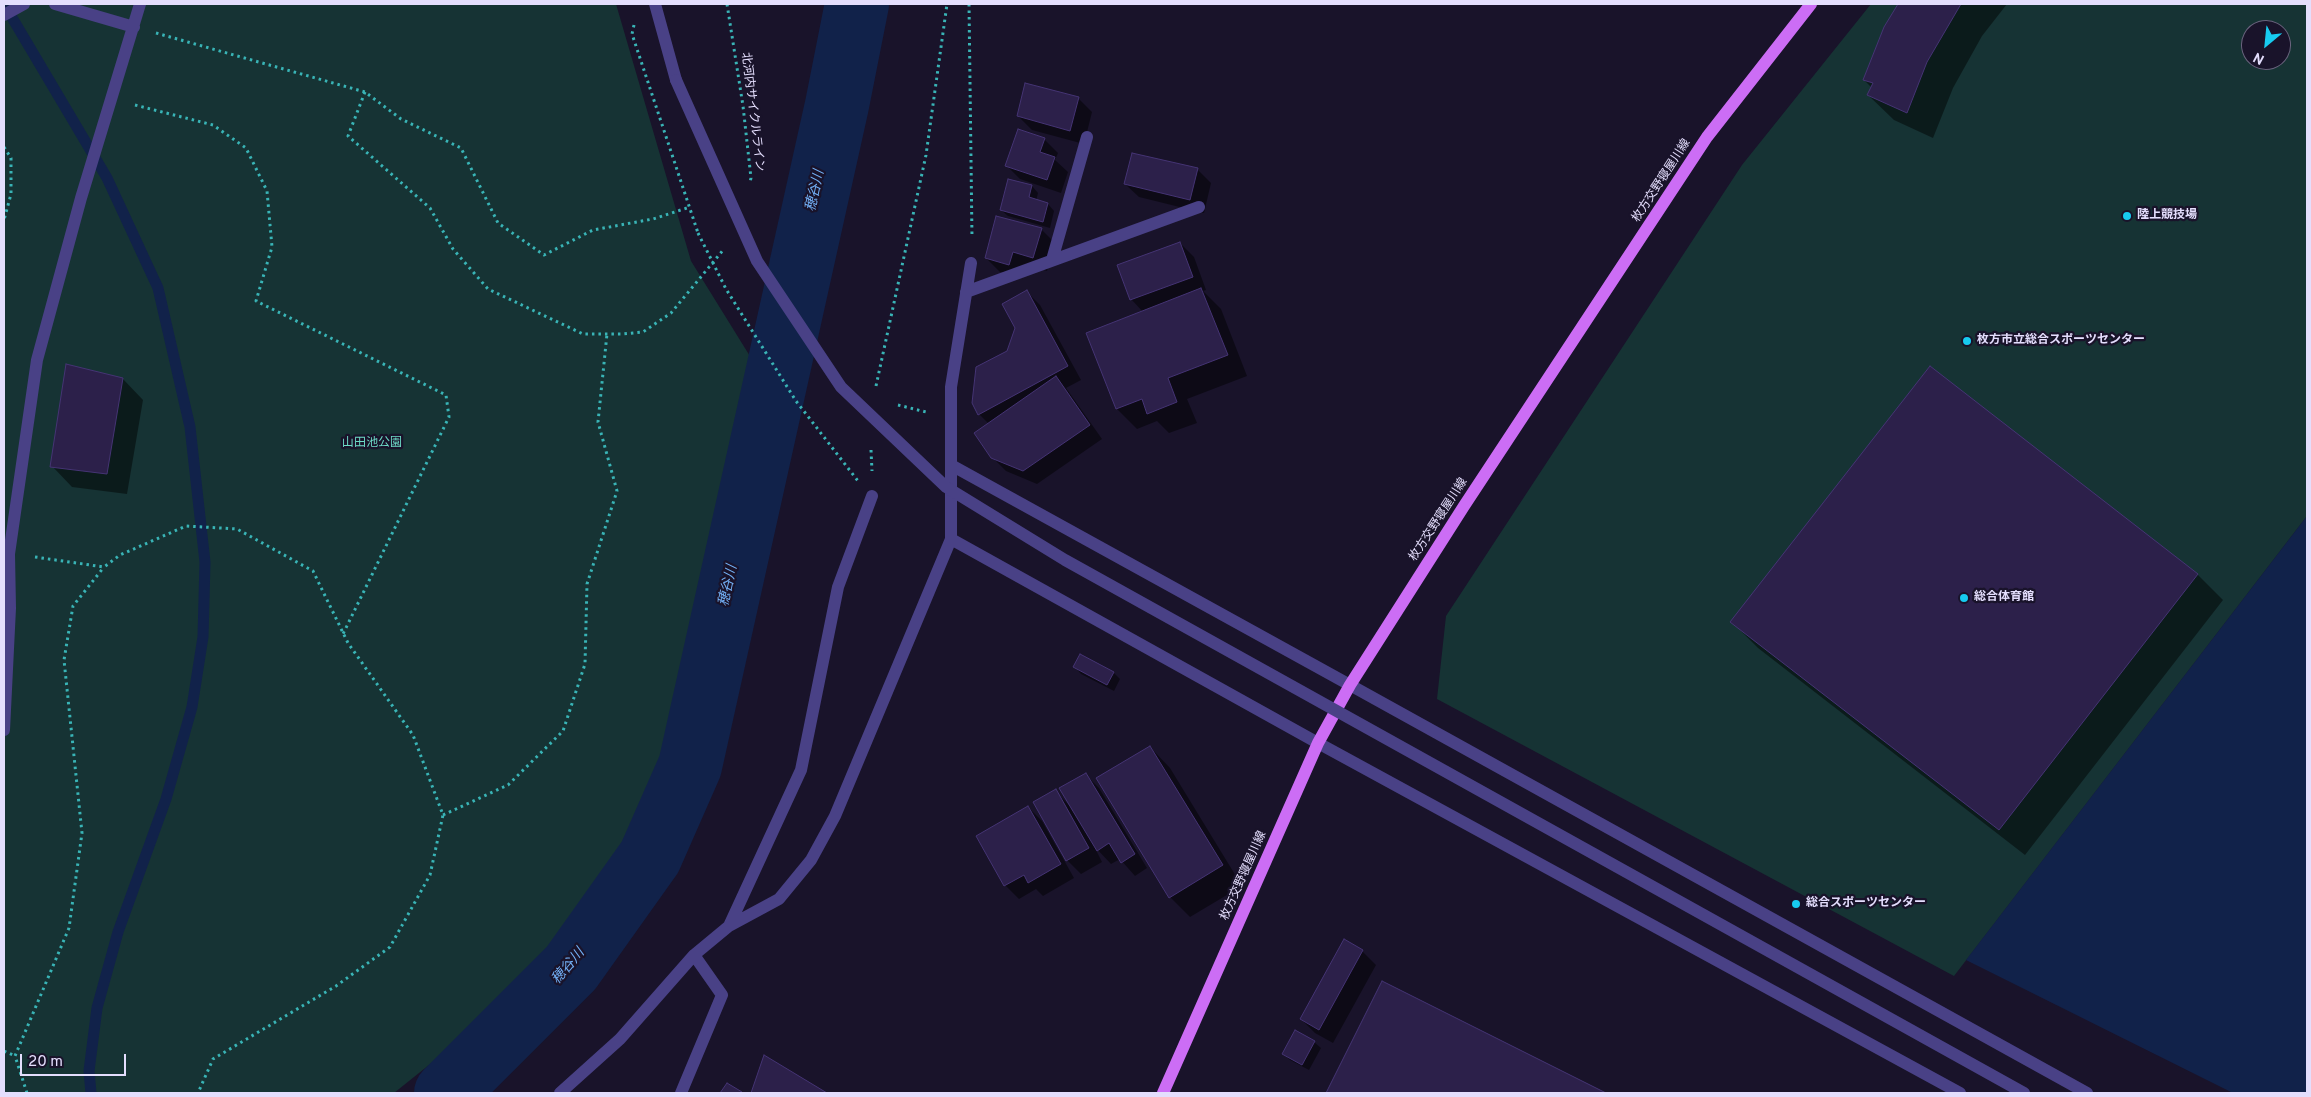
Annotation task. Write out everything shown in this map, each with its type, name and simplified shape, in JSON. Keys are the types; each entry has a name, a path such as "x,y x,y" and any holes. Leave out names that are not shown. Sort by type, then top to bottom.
{"main road":[{"name":"枚方交野寝屋川線","path":"1164,1093 1318,744 1350,685 1464,506 1707,137 1811,4"}],"street":[{"path":"4,15 24,4"},
{"path":"55,4 134,26"},
{"path":"4,730 10,608 9,554 36,360 110,99 140,4"},
{"path":"655,4 676,80 757,261 841,387 946,487 1065,560 2024,1093"},
{"path":"1052,260 1086,137"},
{"path":"966,292 1199,206"},
{"path":"560,1093 620,1039 694,955 729,926 779,899 811,860 835,816 951,538 951,387 972,263"},
{"path":"951,465 2087,1093"},
{"path":"729,926 801,770 838,588 872,496"},
{"path":"951,538 1318,744 1960,1093"},
{"path":"681,1093 722,995 694,955"}],"path":[{"name":"北河内サイクルライン","path":"727,4 744,106 751,178 748,188"},
{"path":"875,393 926,156 947,4"},
{"path":"969,4 972,263"},
{"path":"635,19 632,34 698,233 726,289 796,401 858,481"},
{"path":"134,26 365,92 401,119 461,148 498,223 544,255 593,230 653,219 690,207"},
{"path":"365,92 348,136 430,208 453,249 488,289 583,334 643,332 671,313 729,243"},
{"path":"110,99 212,125 246,148 267,191 272,247 256,301 446,395 449,418 344,634"},
{"path":"4,147 11,158 11,194 4,220"},
{"path":"443,815 508,785 564,731 584,664 587,584 617,491 598,422 607,334"},
{"path":"894,404 951,419"},
{"path":"871,446 872,496"},
{"path":"27,1093 15,1056 69,928 82,833 64,660 73,606 104,566 120,555 186,526 237,529 313,571 344,634 413,735 443,815 430,876 390,947 336,986 214,1059 198,1093"},
{"path":"9,554 104,566"},
{"path":"4,1052 15,1056"}],"green space":[{"name":"山田池公園","path":"4,4 616,4 691,261 761,374 716,595 672,767 620,874 544,973 394,1093 4,1093"},
{"name":"枚方市立総合スポーツセンター","path":"1871,4 2307,4 2307,516 1954,976 1437,699 1446,616 1742,165"}],"water":[{"path":"2307,516 2307,1093 2233,1093 1966,960"}],"building":[{"path":"1898,4 1961,4 1927,62 1907,113 1867,95 1873,83 1863,80 1884,27"},
{"path":"1025,83 1079,97 1070,131 1017,116"},
{"path":"1018,129 1045,138 1040,152 1055,157 1047,180 1005,166"},
{"path":"1132,153 1198,168 1190,200 1124,184"},
{"path":"1008,179 1032,185 1029,197 1048,203 1043,222 1000,210"},
{"path":"996,216 1042,228 1033,258 1013,252 1009,265 985,258"},
{"path":"1180,242 1193,277 1130,300 1117,265"},
{"path":"1201,288 1228,355 1168,378 1177,402 1147,414 1142,399 1116,409 1086,333"},
{"path":"1027,290 1068,366 978,415 972,403 976,367 1007,351 1015,328 1002,304"},
{"path":"66,364 123,378 107,474 50,467"},
{"name":"総合体育館","path":"1930,366 2198,574 1999,830 1730,622"},
{"path":"1056,376 1090,425 1023,471 991,458 974,433"},
{"path":"1080,654 1114,672 1107,685 1073,667"},
{"path":"1150,746 1223,865 1169,898 1096,778"},
{"path":"1086,773 1135,854 1121,863 1109,843 1097,851 1059,788"},
{"path":"1056,789 1089,848 1066,861 1033,802"},
{"path":"1028,806 1061,864 1028,883 1024,875 1004,886 976,836"},
{"path":"1344,939 1363,950 1319,1030 1300,1019"},
{"path":"1382,981 1606,1093 1326,1093"},
{"path":"1295,1030 1315,1041 1302,1065 1282,1054"},
{"path":"764,1055 827,1093 751,1093"},
{"path":"727,1083 742,1092 720,1093"}],"waterway":[{"path":"4,4 107,178 158,288 190,427 205,562 203,637 192,707 166,799 118,932 97,1008 89,1071 91,1093"},
{"name":"穂谷川","path":"446,1093 571,968 650,857 690,766 837,105 857,4"}],"place":[{"name":"陸上競技場","path":"2127,216"},
{"name":"枚方市立総合スポーツセンター","path":"1967,341"},
{"name":"総合体育館","path":"1964,598"},
{"name":"総合スポーツセンター","path":"1796,904"}]}
